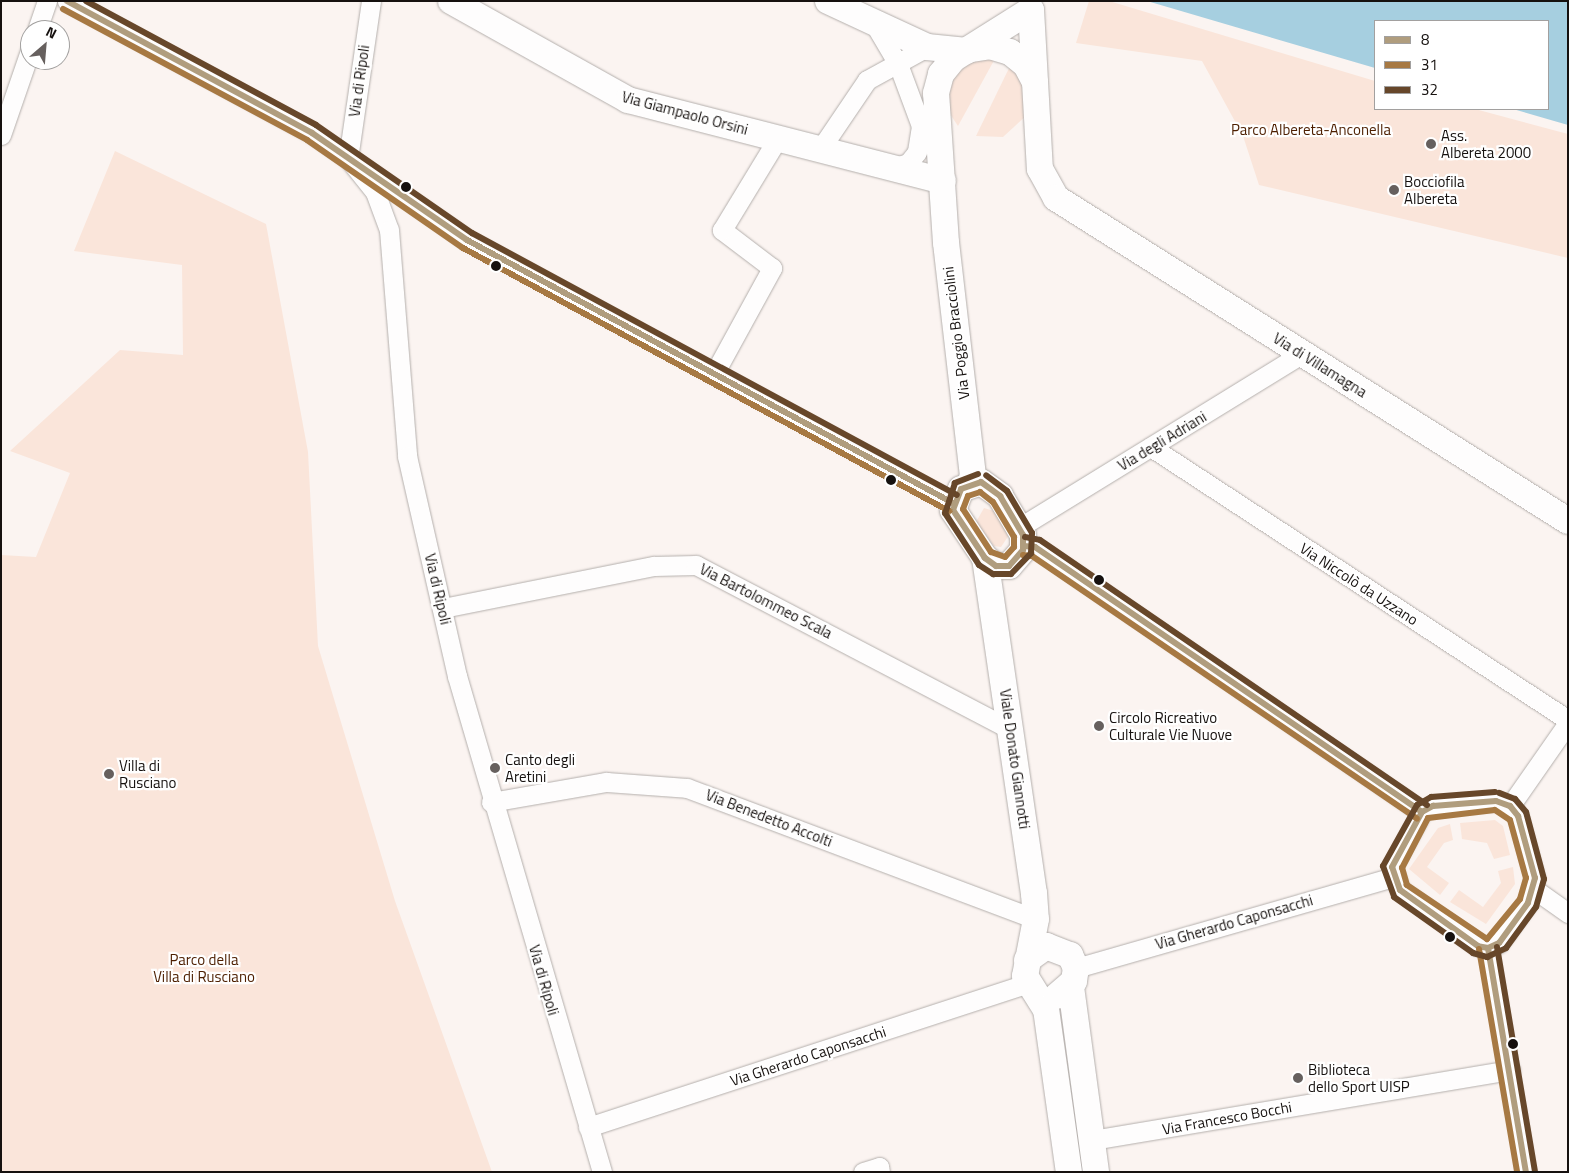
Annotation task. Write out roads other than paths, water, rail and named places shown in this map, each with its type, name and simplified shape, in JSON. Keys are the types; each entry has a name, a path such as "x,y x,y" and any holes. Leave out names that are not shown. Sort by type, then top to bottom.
{"main road":[{"name":"Via Giampaolo Orsini","path":"451,1 619,97 943,181"},
{"path":"828,1 875,25 927,47 969,50 990,46 1010,52 1026,65 1035,82"},
{"name":"Via Poggio Bracciolini","path":"970,484 973,476 943,181 938,111 941,74 969,50 1034,6"},
{"name":"Via di Villamagna","path":"1034,6 1036,111 1042,180 1072,210 1303,353 1568,521"},
{"path":"981,482 996,492 1022,536 1020,557 1008,566 996,566 985,558 952,503 970,484 981,482"},
{"name":"Viale Donato Giannotti","path":"985,558 1011,730 1036,919 1031,979"},
{"path":"1069,1172 1046,1009 1031,979 1040,948 1054,946 1070,955 1096,1172"},
{"path":"1031,979 1057,996 1073,977"}],"street":[{"path":"40,20 47,1"},
{"path":"67,1 312,133 467,240 952,503"},
{"name":"Via di Ripoli","path":"371,1 348,158 375,192 391,243 405,442 443,608 491,802 602,1172"},
{"path":"875,25 898,64 915,103 921,139 911,160 894,168"},
{"path":"821,148 867,80 927,47"},
{"path":"1,135 23,70"},
{"path":"714,374 772,268 722,230 778,138"},
{"name":"Via degli Adriani","path":"1022,536 1151,447 1303,353"},
{"name":"Via Niccolò da Uzzano","path":"1151,447 1568,722"},
{"path":"1022,536 1035,547 1422,812"},
{"name":"Via Bartolommeo Scala","path":"443,608 654,566 696,565 1011,730"},
{"path":"1510,806 1568,722"},
{"name":"Via Benedetto Accolti","path":"491,802 606,782 687,788 1036,919"},
{"path":"1488,948 1499,943 1534,890 1529,846 1510,806 1496,801 1433,806 1422,812 1393,861 1393,877 1400,890 1428,911 1488,948 1526,1172"},
{"name":"Via Gherardo Caponsacchi","path":"1073,977 1393,877"},
{"path":"1534,890 1568,913"},
{"name":"Via Gherardo Caponsacchi","path":"588,1127 1031,979"},
{"name":"Via Francesco Bocchi","path":"1092,1140 1510,1070"},
{"path":"863,1172 879,1167 880,1172"}],"water":[{"path":"1147,1 1568,1 1568,125 1516,110 1549,110 1549,20 1374,20 1374,68"}],"place":[{"name":"Ass. Albereta 2000","path":"1431,144"},
{"name":"Bocciofila Albereta","path":"1394,190"},
{"name":"Circolo Ricreativo Culturale Vie Nuove","path":"1099,726"},
{"name":"Canto degli Aretini","path":"495,768"},
{"name":"Villa di Rusciano","path":"109,774"},
{"name":"Biblioteca dello Sport UISP","path":"1298,1078"}],"park label":[{"name":"Parco Albereta-Anconella","path":"1311,130"},
{"name":"Parco della Villa di Rusciano","path":"204,968"}]}
